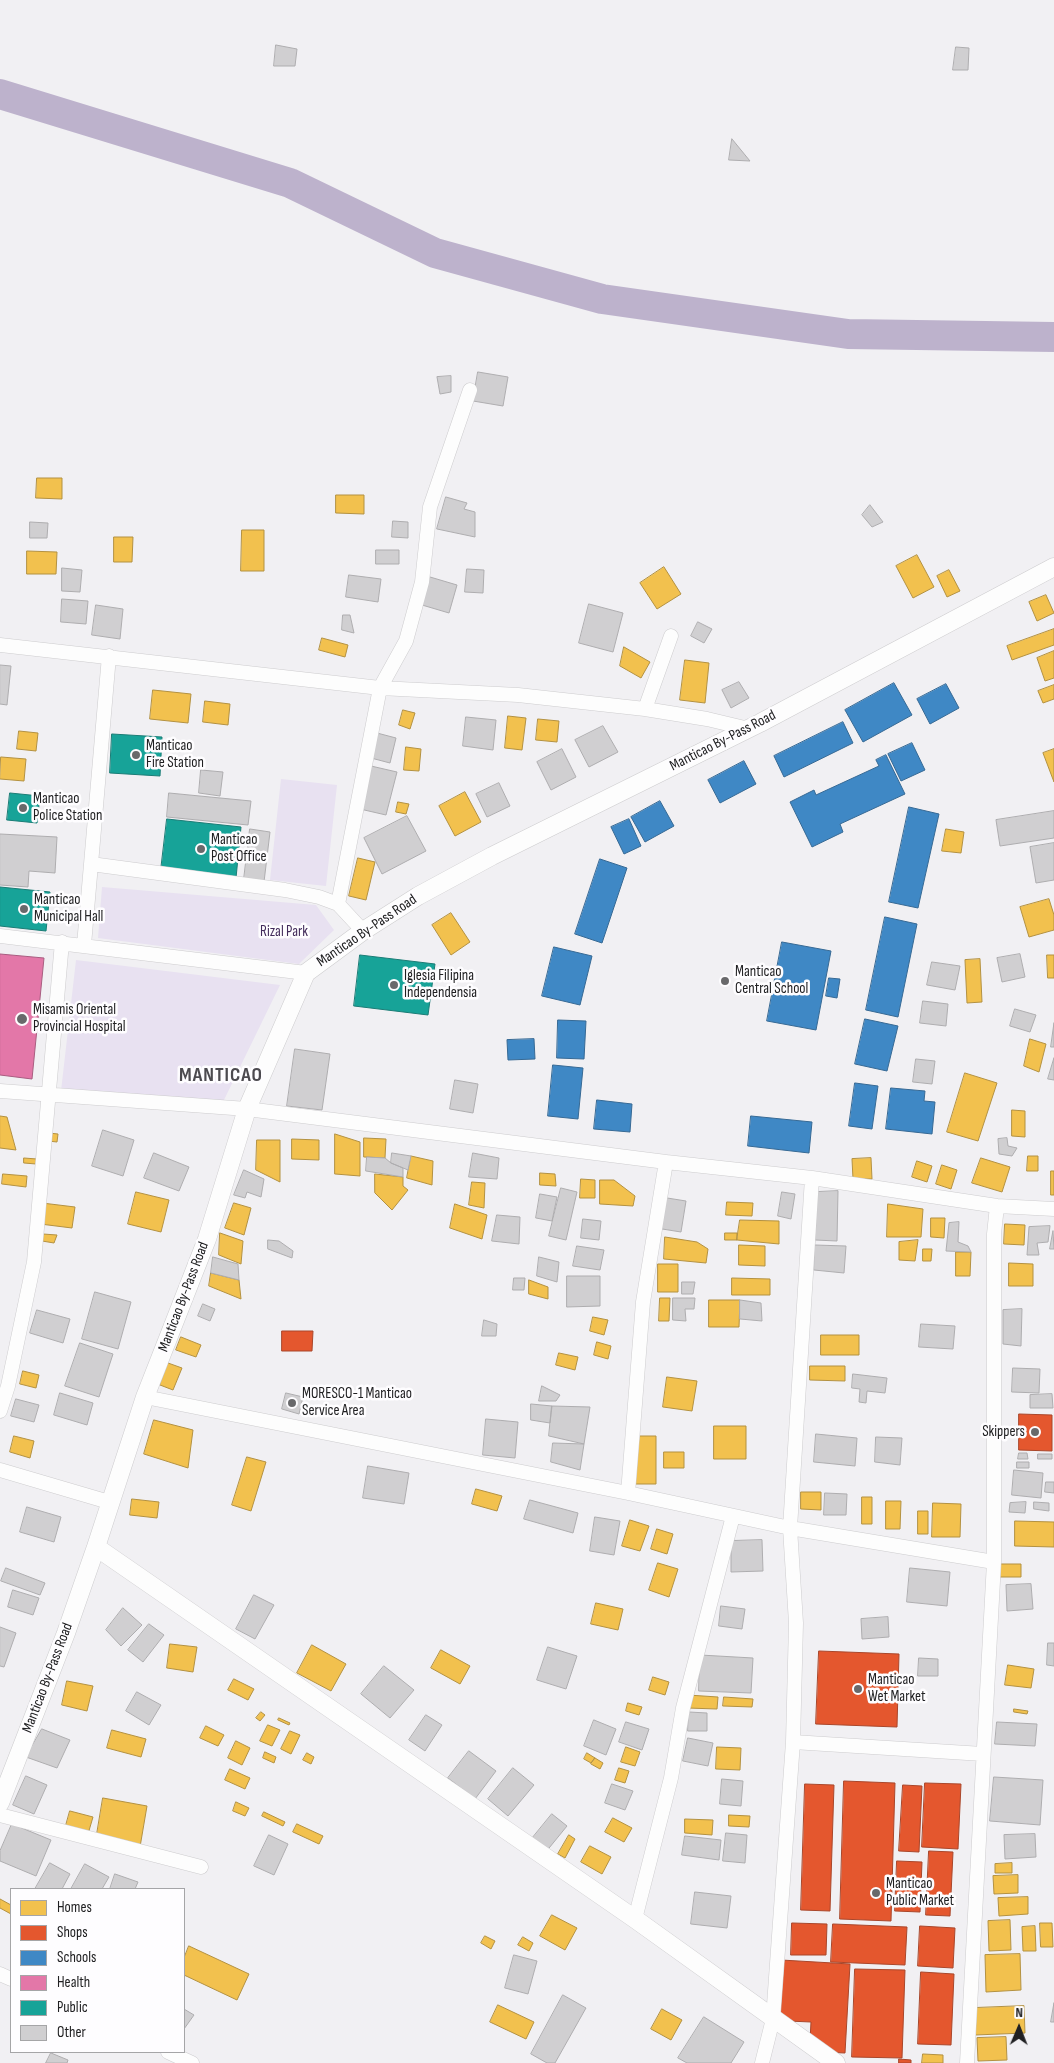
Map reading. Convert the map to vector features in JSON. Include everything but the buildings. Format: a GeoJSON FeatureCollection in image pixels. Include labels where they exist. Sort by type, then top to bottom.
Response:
{"type":"FeatureCollection","features":[{"type":"Feature","properties":{"kind":"street"},"geometry":{"type":"LineString","coordinates":[[338,904],[380,688],[406,641],[422,582],[430,507],[470,390]]}},
{"type":"Feature","properties":{"kind":"street","name":"Manticao By-Pass Road"},"geometry":{"type":"LineString","coordinates":[[0,1803],[63,1642],[145,1396],[207,1238],[247,1109],[306,973],[362,931],[418,896],[492,856],[749,729],[1054,567]]}},
{"type":"Feature","properties":{"kind":"street"},"geometry":{"type":"LineString","coordinates":[[645,709],[671,636]]}},
{"type":"Feature","properties":{"kind":"street"},"geometry":{"type":"LineString","coordinates":[[0,645],[380,688],[518,695],[645,709],[707,719],[749,729]]}},
{"type":"Feature","properties":{"kind":"street"},"geometry":{"type":"LineString","coordinates":[[84,945],[109,656]]}},
{"type":"Feature","properties":{"kind":"street"},"geometry":{"type":"LineString","coordinates":[[91,864],[286,890],[319,897],[338,904],[362,931]]}},
{"type":"Feature","properties":{"kind":"street"},"geometry":{"type":"LineString","coordinates":[[0,936],[306,973]]}},
{"type":"Feature","properties":{"kind":"street"},"geometry":{"type":"LineString","coordinates":[[0,1412],[8,1386],[34,1262],[62,942]]}},
{"type":"Feature","properties":{"kind":"street"},"geometry":{"type":"LineString","coordinates":[[0,1091],[247,1109],[666,1162],[812,1178],[997,1206],[1054,1209]]}},
{"type":"Feature","properties":{"kind":"street"},"geometry":{"type":"LineString","coordinates":[[628,1493],[642,1302],[666,1162]]}},
{"type":"Feature","properties":{"kind":"street"},"geometry":{"type":"LineString","coordinates":[[762,2063],[773,2019],[793,1742],[796,1624],[790,1528],[812,1178]]}},
{"type":"Feature","properties":{"kind":"street"},"geometry":{"type":"LineString","coordinates":[[967,2063],[994,1562],[994,1234],[997,1206]]}},
{"type":"Feature","properties":{"kind":"street"},"geometry":{"type":"LineString","coordinates":[[145,1396],[628,1493],[790,1528],[994,1562]]}},
{"type":"Feature","properties":{"kind":"street"},"geometry":{"type":"LineString","coordinates":[[0,1470],[110,1502]]}},
{"type":"Feature","properties":{"kind":"street"},"geometry":{"type":"LineString","coordinates":[[635,1919],[671,1778],[684,1708],[733,1516]]}},
{"type":"Feature","properties":{"kind":"street"},"geometry":{"type":"LineString","coordinates":[[96,1547],[635,1919],[836,2063]]}},
{"type":"Feature","properties":{"kind":"street"},"geometry":{"type":"LineString","coordinates":[[793,1742],[984,1754]]}},
{"type":"Feature","properties":{"kind":"street"},"geometry":{"type":"LineString","coordinates":[[0,1815],[201,1867]]}},
{"type":"Feature","properties":{"kind":"street"},"geometry":{"type":"LineString","coordinates":[[170,2053],[192,2063]]}},
{"type":"Feature","properties":{"kind":"green space"},"geometry":{"type":"Polygon","coordinates":[[[281,779],[337,785],[326,886],[270,880],[281,779]]]}},
{"type":"Feature","properties":{"kind":"green space","name":"Rizal Park"},"geometry":{"type":"Polygon","coordinates":[[[102,887],[316,905],[334,930],[299,964],[98,938],[102,887]]]}},
{"type":"Feature","properties":{"kind":"green space"},"geometry":{"type":"Polygon","coordinates":[[[76,960],[280,985],[223,1102],[61,1091],[76,960]]]}},
{"type":"Feature","properties":{"kind":"waterway"},"geometry":{"type":"LineString","coordinates":[[0,94],[290,183],[435,253],[602,299],[848,334],[1054,337]]}},
{"type":"Feature","properties":{"kind":"place","name":"Manticao Fire Station"},"geometry":{"type":"Point","coordinates":[136,755]}},
{"type":"Feature","properties":{"kind":"place","name":"Manticao Police Station"},"geometry":{"type":"Point","coordinates":[23,808]}},
{"type":"Feature","properties":{"kind":"place","name":"Manticao Post Office"},"geometry":{"type":"Point","coordinates":[201,849]}},
{"type":"Feature","properties":{"kind":"place","name":"Manticao Municipal Hall"},"geometry":{"type":"Point","coordinates":[24,909]}},
{"type":"Feature","properties":{"kind":"place","name":"Manticao Central School"},"geometry":{"type":"Point","coordinates":[725,981]}},
{"type":"Feature","properties":{"kind":"place","name":"Iglesia Filipina Independensia"},"geometry":{"type":"Point","coordinates":[394,985]}},
{"type":"Feature","properties":{"kind":"place","name":"Misamis Oriental Provincial Hospital"},"geometry":{"type":"Point","coordinates":[22,1019]}},
{"type":"Feature","properties":{"kind":"place","name":"MORESCO-1 Manticao Service Area"},"geometry":{"type":"Point","coordinates":[292,1403]}},
{"type":"Feature","properties":{"kind":"place","name":"Skippers"},"geometry":{"type":"Point","coordinates":[1035,1432]}},
{"type":"Feature","properties":{"kind":"place","name":"Manticao Wet Market"},"geometry":{"type":"Point","coordinates":[858,1689]}},
{"type":"Feature","properties":{"kind":"place","name":"Manticao Public Market"},"geometry":{"type":"Point","coordinates":[876,1893]}},
{"type":"Feature","properties":{"kind":"district","name":"MANTICAO"},"geometry":{"type":"Point","coordinates":[221,1076]}}]}
